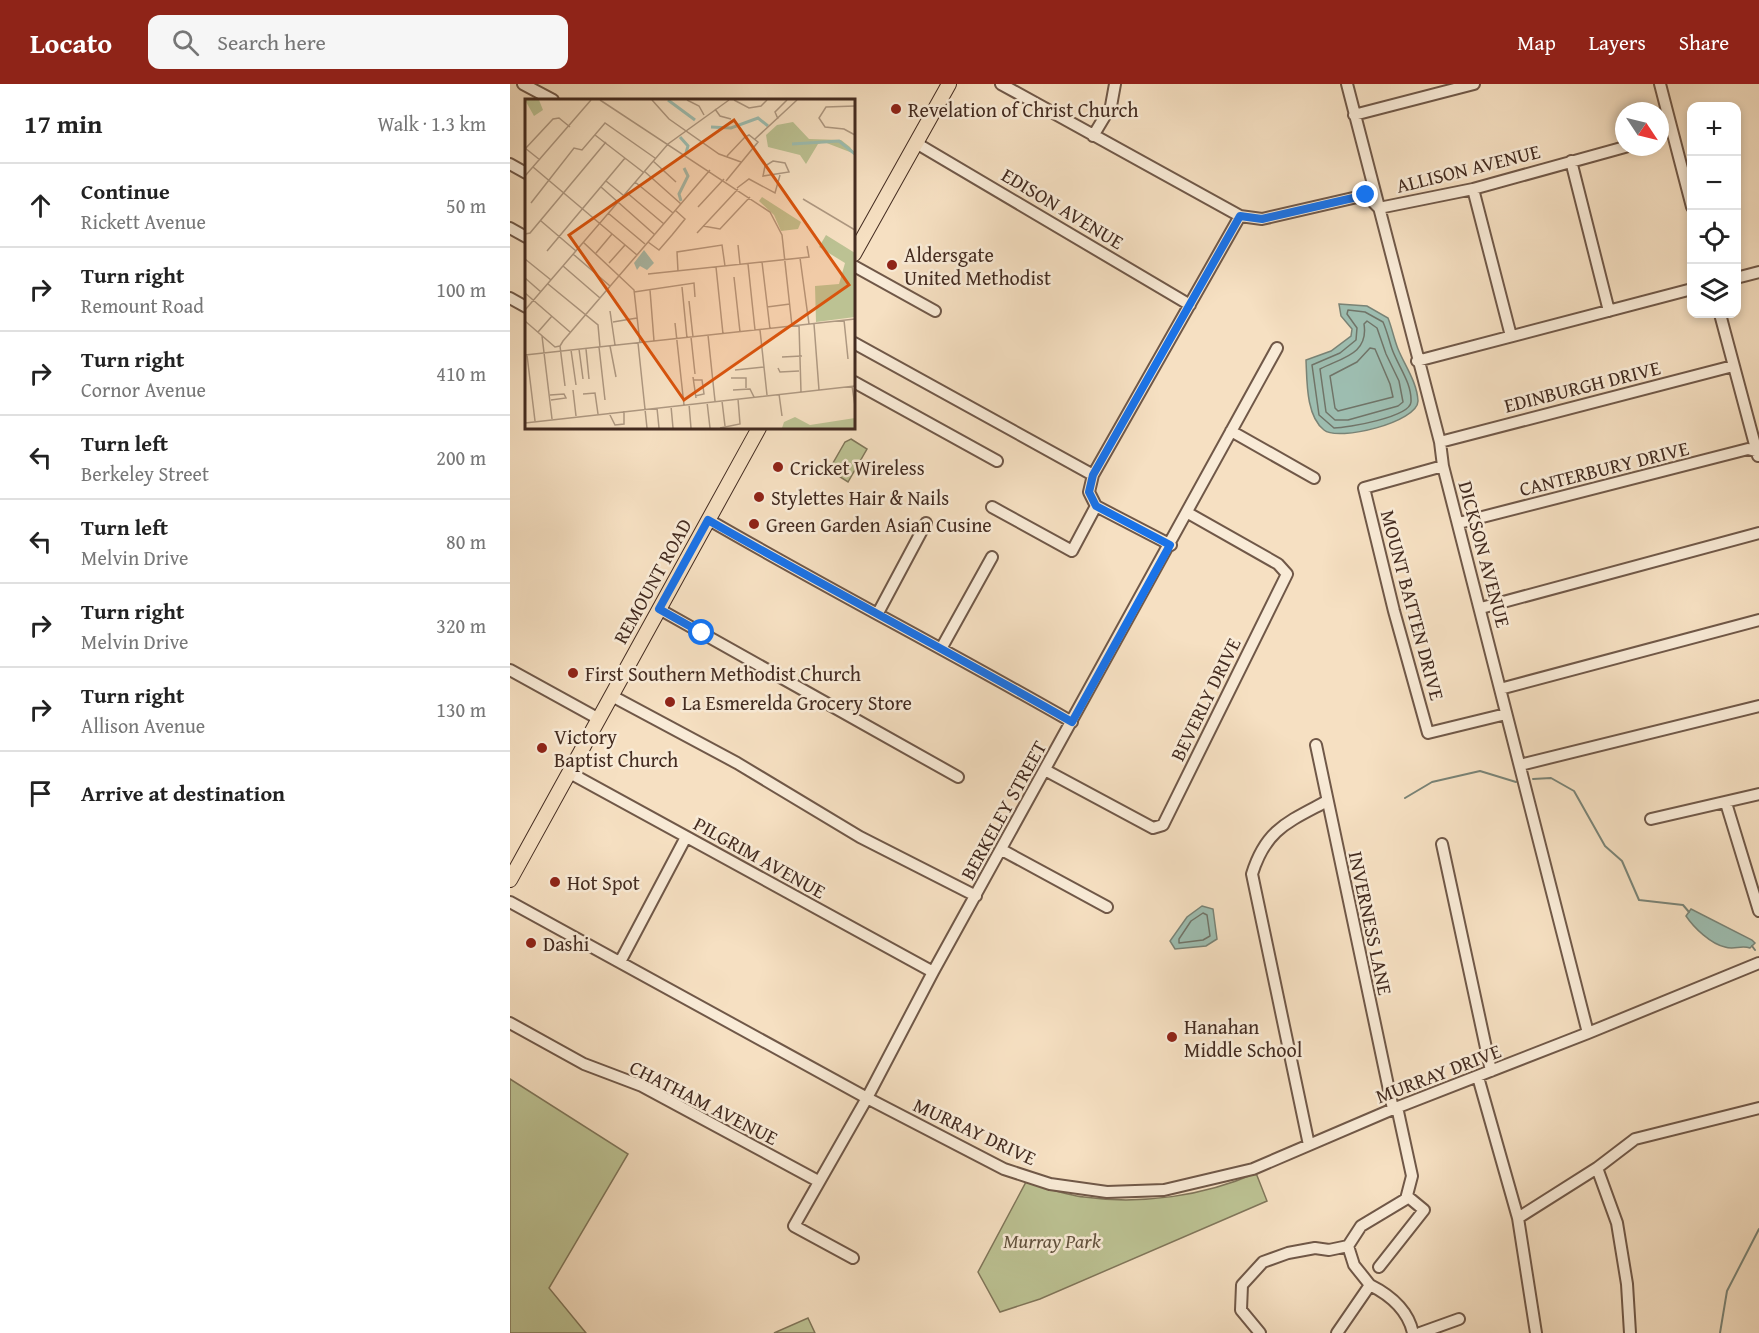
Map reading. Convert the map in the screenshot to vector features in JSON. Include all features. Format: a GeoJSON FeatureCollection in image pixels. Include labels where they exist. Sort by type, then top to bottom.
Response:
{"type":"FeatureCollection","features":[{"type":"Feature","properties":{"kind":"main road"},"geometry":{"type":"LineString","coordinates":[[855,252],[949,84]]}},
{"type":"Feature","properties":{"kind":"main road","name":"REMOUNT ROAD"},"geometry":{"type":"LineString","coordinates":[[510,880],[755,430]]}},
{"type":"Feature","properties":{"kind":"street"},"geometry":{"type":"LineString","coordinates":[[523,84],[551,99]]}},
{"type":"Feature","properties":{"kind":"street","name":"ALLISON AVENUE"},"geometry":{"type":"LineString","coordinates":[[1001,84],[1240,216],[1262,219],[1366,195],[1379,208],[1473,189],[1615,150]]}},
{"type":"Feature","properties":{"kind":"street"},"geometry":{"type":"LineString","coordinates":[[1093,136],[1111,106],[1115,84]]}},
{"type":"Feature","properties":{"kind":"street","name":"DICKSON AVENUE"},"geometry":{"type":"LineString","coordinates":[[1347,84],[1417,361],[1440,441],[1443,466],[1588,1033]]}},
{"type":"Feature","properties":{"kind":"street"},"geometry":{"type":"LineString","coordinates":[[1354,115],[1474,84]]}},
{"type":"Feature","properties":{"kind":"street"},"geometry":{"type":"LineString","coordinates":[[1660,84],[1687,189]]}},
{"type":"Feature","properties":{"kind":"street","name":"EDISON AVENUE"},"geometry":{"type":"LineString","coordinates":[[916,143],[1190,305]]}},
{"type":"Feature","properties":{"kind":"street"},"geometry":{"type":"LineString","coordinates":[[1570,161],[1609,311]]}},
{"type":"Feature","properties":{"kind":"street"},"geometry":{"type":"LineString","coordinates":[[510,164],[525,172]]}},
{"type":"Feature","properties":{"kind":"street"},"geometry":{"type":"LineString","coordinates":[[1473,189],[1511,336]]}},
{"type":"Feature","properties":{"kind":"street"},"geometry":{"type":"LineString","coordinates":[[1170,545],[1096,506],[1089,492],[1093,475],[1240,216]]}},
{"type":"Feature","properties":{"kind":"street"},"geometry":{"type":"LineString","coordinates":[[510,228],[525,236]]}},
{"type":"Feature","properties":{"kind":"street"},"geometry":{"type":"LineString","coordinates":[[855,267],[935,311]]}},
{"type":"Feature","properties":{"kind":"street"},"geometry":{"type":"LineString","coordinates":[[1741,277],[1759,272]]}},
{"type":"Feature","properties":{"kind":"street"},"geometry":{"type":"LineString","coordinates":[[1417,361],[1687,291]]}},
{"type":"Feature","properties":{"kind":"street"},"geometry":{"type":"LineString","coordinates":[[510,298],[525,306]]}},
{"type":"Feature","properties":{"kind":"street"},"geometry":{"type":"LineString","coordinates":[[1721,318],[1758,454]]}},
{"type":"Feature","properties":{"kind":"street"},"geometry":{"type":"LineString","coordinates":[[855,344],[1093,475]]}},
{"type":"Feature","properties":{"kind":"street","name":"BERKELEY STREET"},"geometry":{"type":"LineString","coordinates":[[853,1258],[794,1226],[867,1098],[933,972],[1277,348]]}},
{"type":"Feature","properties":{"kind":"street","name":"EDINBURGH DRIVE"},"geometry":{"type":"LineString","coordinates":[[1440,441],[1733,366]]}},
{"type":"Feature","properties":{"kind":"street"},"geometry":{"type":"LineString","coordinates":[[855,383],[997,461]]}},
{"type":"Feature","properties":{"kind":"street"},"geometry":{"type":"LineString","coordinates":[[1231,431],[1314,478]]}},
{"type":"Feature","properties":{"kind":"street","name":"CANTERBURY DRIVE"},"geometry":{"type":"LineString","coordinates":[[1459,523],[1748,449],[1758,454]]}},
{"type":"Feature","properties":{"kind":"street","name":"MOUNT BATTEN DRIVE"},"geometry":{"type":"LineString","coordinates":[[1443,466],[1364,488],[1394,611],[1428,732],[1506,714]]}},
{"type":"Feature","properties":{"kind":"street"},"geometry":{"type":"LineString","coordinates":[[992,507],[1072,551],[1096,506]]}},
{"type":"Feature","properties":{"kind":"street","name":"BEVERLY DRIVE"},"geometry":{"type":"LineString","coordinates":[[1045,770],[1153,828],[1163,825],[1287,574],[1278,564],[1188,513]]}},
{"type":"Feature","properties":{"kind":"street"},"geometry":{"type":"LineString","coordinates":[[708,520],[942,647],[1072,722]]}},
{"type":"Feature","properties":{"kind":"street"},"geometry":{"type":"LineString","coordinates":[[878,612],[926,523]]}},
{"type":"Feature","properties":{"kind":"street"},"geometry":{"type":"LineString","coordinates":[[1481,608],[1759,533]]}},
{"type":"Feature","properties":{"kind":"street"},"geometry":{"type":"LineString","coordinates":[[942,647],[992,556]]}},
{"type":"Feature","properties":{"kind":"street"},"geometry":{"type":"LineString","coordinates":[[659,609],[958,777]]}},
{"type":"Feature","properties":{"kind":"street"},"geometry":{"type":"LineString","coordinates":[[1500,689],[1759,620]]}},
{"type":"Feature","properties":{"kind":"street"},"geometry":{"type":"LineString","coordinates":[[510,670],[599,719]]}},
{"type":"Feature","properties":{"kind":"street"},"geometry":{"type":"LineString","coordinates":[[612,696],[737,763],[860,837],[976,896]]}},
{"type":"Feature","properties":{"kind":"street"},"geometry":{"type":"LineString","coordinates":[[1520,765],[1759,706]]}},
{"type":"Feature","properties":{"kind":"street","name":"INVERNESS LANE"},"geometry":{"type":"LineString","coordinates":[[1316,745],[1395,1108],[1412,1176],[1407,1196]]}},
{"type":"Feature","properties":{"kind":"street","name":"PILGRIM AVENUE"},"geometry":{"type":"LineString","coordinates":[[570,773],[933,972]]}},
{"type":"Feature","properties":{"kind":"street"},"geometry":{"type":"LineString","coordinates":[[1651,819],[1759,794]]}},
{"type":"Feature","properties":{"kind":"street"},"geometry":{"type":"LineString","coordinates":[[1309,1145],[1252,874],[1259,851],[1281,825],[1327,801]]}},
{"type":"Feature","properties":{"kind":"street"},"geometry":{"type":"LineString","coordinates":[[1726,802],[1759,911]]}},
{"type":"Feature","properties":{"kind":"street"},"geometry":{"type":"LineString","coordinates":[[620,962],[686,837]]}},
{"type":"Feature","properties":{"kind":"street"},"geometry":{"type":"LineString","coordinates":[[1442,844],[1491,1071]]}},
{"type":"Feature","properties":{"kind":"street"},"geometry":{"type":"LineString","coordinates":[[1002,850],[1107,907]]}},
{"type":"Feature","properties":{"kind":"street","name":"MURRAY DRIVE"},"geometry":{"type":"LineString","coordinates":[[510,902],[867,1098],[1004,1169],[1050,1184],[1107,1192],[1164,1190],[1215,1180],[1253,1168],[1395,1108],[1478,1077],[1759,963]]}},
{"type":"Feature","properties":{"kind":"street","name":"CHATHAM AVENUE"},"geometry":{"type":"LineString","coordinates":[[510,1023],[584,1064],[642,1086],[818,1181]]}},
{"type":"Feature","properties":{"kind":"street"},"geometry":{"type":"LineString","coordinates":[[1478,1077],[1518,1218],[1536,1333]]}},
{"type":"Feature","properties":{"kind":"street"},"geometry":{"type":"LineString","coordinates":[[1518,1218],[1598,1168],[1635,1139],[1759,1108]]}},
{"type":"Feature","properties":{"kind":"street"},"geometry":{"type":"LineString","coordinates":[[1598,1168],[1617,1223],[1627,1284],[1630,1333]]}},
{"type":"Feature","properties":{"kind":"street"},"geometry":{"type":"LineString","coordinates":[[1260,1333],[1241,1310],[1242,1285],[1263,1262],[1288,1253],[1315,1248],[1329,1250],[1348,1246],[1361,1226],[1395,1207],[1407,1196],[1424,1210],[1379,1267]]}},
{"type":"Feature","properties":{"kind":"street"},"geometry":{"type":"LineString","coordinates":[[1348,1246],[1354,1265],[1370,1285],[1386,1293],[1402,1310],[1413,1333]]}},
{"type":"Feature","properties":{"kind":"street"},"geometry":{"type":"LineString","coordinates":[[1337,1333],[1370,1285]]}},
{"type":"Feature","properties":{"kind":"street"},"geometry":{"type":"LineString","coordinates":[[1420,1333],[1459,1318]]}},
{"type":"Feature","properties":{"kind":"green space"},"geometry":{"type":"Polygon","coordinates":[[[851,439],[867,449],[848,482],[829,470],[845,442],[851,439]]]}},
{"type":"Feature","properties":{"kind":"green space"},"geometry":{"type":"Polygon","coordinates":[[[510,1079],[628,1154],[549,1288],[586,1333],[510,1333],[510,1079]]]}},
{"type":"Feature","properties":{"kind":"green space","name":"Murray Park"},"geometry":{"type":"Polygon","coordinates":[[[1256,1173],[1267,1201],[1040,1299],[1000,1312],[978,1272],[1026,1182],[1077,1196],[1128,1200],[1194,1193],[1256,1173]]]}},
{"type":"Feature","properties":{"kind":"green space"},"geometry":{"type":"Polygon","coordinates":[[[808,1318],[815,1333],[774,1333],[808,1318]]]}},
{"type":"Feature","properties":{"kind":"water"},"geometry":{"type":"Polygon","coordinates":[[[1339,304],[1367,306],[1388,318],[1398,349],[1413,381],[1418,401],[1415,409],[1392,423],[1360,432],[1332,433],[1324,430],[1314,416],[1307,388],[1306,360],[1331,351],[1351,336],[1352,329],[1341,316],[1339,304]]]}},
{"type":"Feature","properties":{"kind":"water"},"geometry":{"type":"Polygon","coordinates":[[[1202,906],[1213,909],[1217,939],[1206,946],[1175,949],[1170,941],[1187,917],[1202,906]]]}},
{"type":"Feature","properties":{"kind":"water"},"geometry":{"type":"Polygon","coordinates":[[[1691,909],[1755,943],[1750,948],[1731,948],[1714,943],[1686,916],[1691,909]]]}},
{"type":"Feature","properties":{"kind":"waterway"},"geometry":{"type":"LineString","coordinates":[[1405,798],[1432,782],[1480,771],[1516,782]]}},
{"type":"Feature","properties":{"kind":"waterway"},"geometry":{"type":"LineString","coordinates":[[1533,779],[1551,778],[1574,791],[1605,846],[1622,861],[1639,900],[1683,905],[1689,912]]}},
{"type":"Feature","properties":{"kind":"waterway"},"geometry":{"type":"LineString","coordinates":[[1752,946],[1755,950]]}},
{"type":"Feature","properties":{"kind":"waterway"},"geometry":{"type":"LineString","coordinates":[[1720,1333],[1727,1291],[1759,1229]]}},
{"type":"Feature","properties":{"kind":"place","name":"Revelation of Christ Church"},"geometry":{"type":"Point","coordinates":[896,109]}},
{"type":"Feature","properties":{"kind":"place","name":"Aldersgate United Methodist"},"geometry":{"type":"Point","coordinates":[892,265]}},
{"type":"Feature","properties":{"kind":"place","name":"Cricket Wireless"},"geometry":{"type":"Point","coordinates":[778,467]}},
{"type":"Feature","properties":{"kind":"place","name":"Stylettes Hair & Nails"},"geometry":{"type":"Point","coordinates":[759,497]}},
{"type":"Feature","properties":{"kind":"place","name":"Green Garden Asian Cusine"},"geometry":{"type":"Point","coordinates":[754,524]}},
{"type":"Feature","properties":{"kind":"place","name":"First Southern Methodist Church"},"geometry":{"type":"Point","coordinates":[573,673]}},
{"type":"Feature","properties":{"kind":"place","name":"La Esmerelda Grocery Store"},"geometry":{"type":"Point","coordinates":[670,702]}},
{"type":"Feature","properties":{"kind":"place","name":"Victory Baptist Church"},"geometry":{"type":"Point","coordinates":[542,748]}},
{"type":"Feature","properties":{"kind":"place","name":"Hot Spot"},"geometry":{"type":"Point","coordinates":[555,882]}},
{"type":"Feature","properties":{"kind":"place","name":"Dashi"},"geometry":{"type":"Point","coordinates":[531,943]}},
{"type":"Feature","properties":{"kind":"place","name":"Hanahan Middle School"},"geometry":{"type":"Point","coordinates":[1172,1037]}},
{"type":"Feature","properties":{"kind":"route"},"geometry":{"type":"LineString","coordinates":[[702,633],[659,609],[708,520],[942,647],[1072,722],[1170,545],[1096,506],[1089,492],[1093,475],[1240,216],[1262,219],[1366,195]]}}]}
